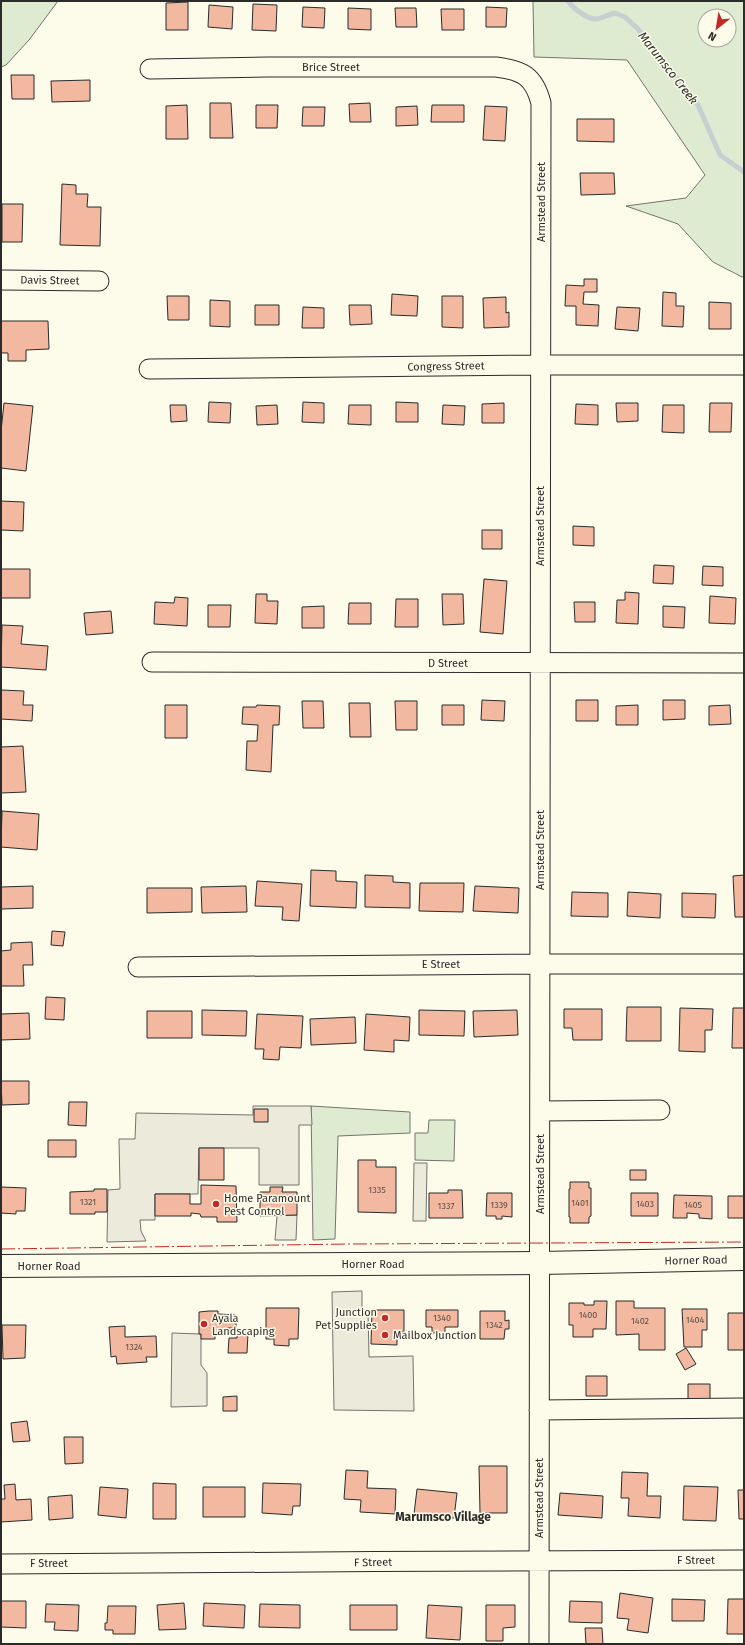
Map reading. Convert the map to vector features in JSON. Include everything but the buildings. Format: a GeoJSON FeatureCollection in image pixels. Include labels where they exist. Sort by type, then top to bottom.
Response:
{"type":"FeatureCollection","features":[{"type":"Feature","properties":{"kind":"main road","name":"Horner Road"},"geometry":{"type":"LineString","coordinates":[[1,1266],[744,1259]]}},
{"type":"Feature","properties":{"kind":"street","name":"Brice Street"},"geometry":{"type":"LineString","coordinates":[[150,69],[476,67],[512,69]]}},
{"type":"Feature","properties":{"kind":"street","name":"Armstead Street"},"geometry":{"type":"LineString","coordinates":[[512,69],[521,72],[531,80],[538,91],[541,103],[539,1644]]}},
{"type":"Feature","properties":{"kind":"street","name":"Davis Street"},"geometry":{"type":"LineString","coordinates":[[1,280],[99,281]]}},
{"type":"Feature","properties":{"kind":"street","name":"Congress Street"},"geometry":{"type":"LineString","coordinates":[[149,369],[540,365],[744,365]]}},
{"type":"Feature","properties":{"kind":"street","name":"D Street"},"geometry":{"type":"LineString","coordinates":[[152,662],[744,663]]}},
{"type":"Feature","properties":{"kind":"street","name":"E Street"},"geometry":{"type":"LineString","coordinates":[[138,967],[744,964]]}},
{"type":"Feature","properties":{"kind":"street"},"geometry":{"type":"LineString","coordinates":[[540,1112],[660,1110]]}},
{"type":"Feature","properties":{"kind":"street"},"geometry":{"type":"LineString","coordinates":[[539,1410],[744,1408]]}},
{"type":"Feature","properties":{"kind":"street","name":"F Street"},"geometry":{"type":"LineString","coordinates":[[1,1564],[291,1563],[539,1559],[744,1560]]}},
{"type":"Feature","properties":{"kind":"green space"},"geometry":{"type":"Polygon","coordinates":[[[1,1],[58,1],[29,40],[6,65],[1,67],[1,1]]]}},
{"type":"Feature","properties":{"kind":"green space"},"geometry":{"type":"Polygon","coordinates":[[[533,1],[744,1],[744,276],[742,277],[713,262],[678,224],[626,206],[686,198],[705,175],[627,60],[534,57],[533,1]]]}},
{"type":"Feature","properties":{"kind":"green space"},"geometry":{"type":"Polygon","coordinates":[[[311,1106],[410,1112],[410,1133],[338,1136],[335,1239],[313,1240],[311,1106]]]}},
{"type":"Feature","properties":{"kind":"green space"},"geometry":{"type":"Polygon","coordinates":[[[429,1120],[455,1120],[454,1161],[415,1160],[415,1133],[428,1133],[429,1120]]]}},
{"type":"Feature","properties":{"kind":"shaded area"},"geometry":{"type":"Polygon","coordinates":[[[253,1106],[311,1106],[312,1125],[299,1125],[299,1185],[259,1185],[259,1148],[199,1148],[198,1194],[155,1194],[155,1220],[140,1220],[141,1231],[146,1241],[107,1242],[108,1190],[120,1189],[119,1139],[135,1139],[136,1113],[253,1115],[253,1106]]]}},
{"type":"Feature","properties":{"kind":"shaded area"},"geometry":{"type":"Polygon","coordinates":[[[414,1163],[427,1163],[426,1221],[413,1221],[414,1163]]]}},
{"type":"Feature","properties":{"kind":"shaded area"},"geometry":{"type":"Polygon","coordinates":[[[297,1215],[296,1240],[275,1240],[277,1216],[297,1215]]]}},
{"type":"Feature","properties":{"kind":"shaded area"},"geometry":{"type":"Polygon","coordinates":[[[362,1291],[362,1310],[368,1310],[369,1357],[413,1356],[414,1411],[334,1410],[332,1292],[362,1291]]]}},
{"type":"Feature","properties":{"kind":"shaded area"},"geometry":{"type":"Polygon","coordinates":[[[172,1333],[201,1334],[201,1365],[207,1373],[207,1406],[171,1407],[172,1333]]]}},
{"type":"Feature","properties":{"kind":"waterway","name":"Marumsco Creek"},"geometry":{"type":"LineString","coordinates":[[568,1],[576,10],[592,19],[598,19],[615,13],[625,17],[638,29],[698,105],[720,155],[744,172]]}},
{"type":"Feature","properties":{"kind":"power"},"geometry":{"type":"LineString","coordinates":[[1,1249],[350,1244],[744,1242]]}},
{"type":"Feature","properties":{"kind":"place","name":"Home Paramount Pest Control"},"geometry":{"type":"Point","coordinates":[216,1204]}},
{"type":"Feature","properties":{"kind":"place","name":"Junction Pet Supplies"},"geometry":{"type":"Point","coordinates":[385,1318]}},
{"type":"Feature","properties":{"kind":"place","name":"Ayala Landscaping"},"geometry":{"type":"Point","coordinates":[204,1324]}},
{"type":"Feature","properties":{"kind":"place","name":"Mailbox Junction"},"geometry":{"type":"Point","coordinates":[385,1335]}},
{"type":"Feature","properties":{"kind":"district","name":"Marumsco Village"},"geometry":{"type":"Point","coordinates":[443,1517]}}]}
